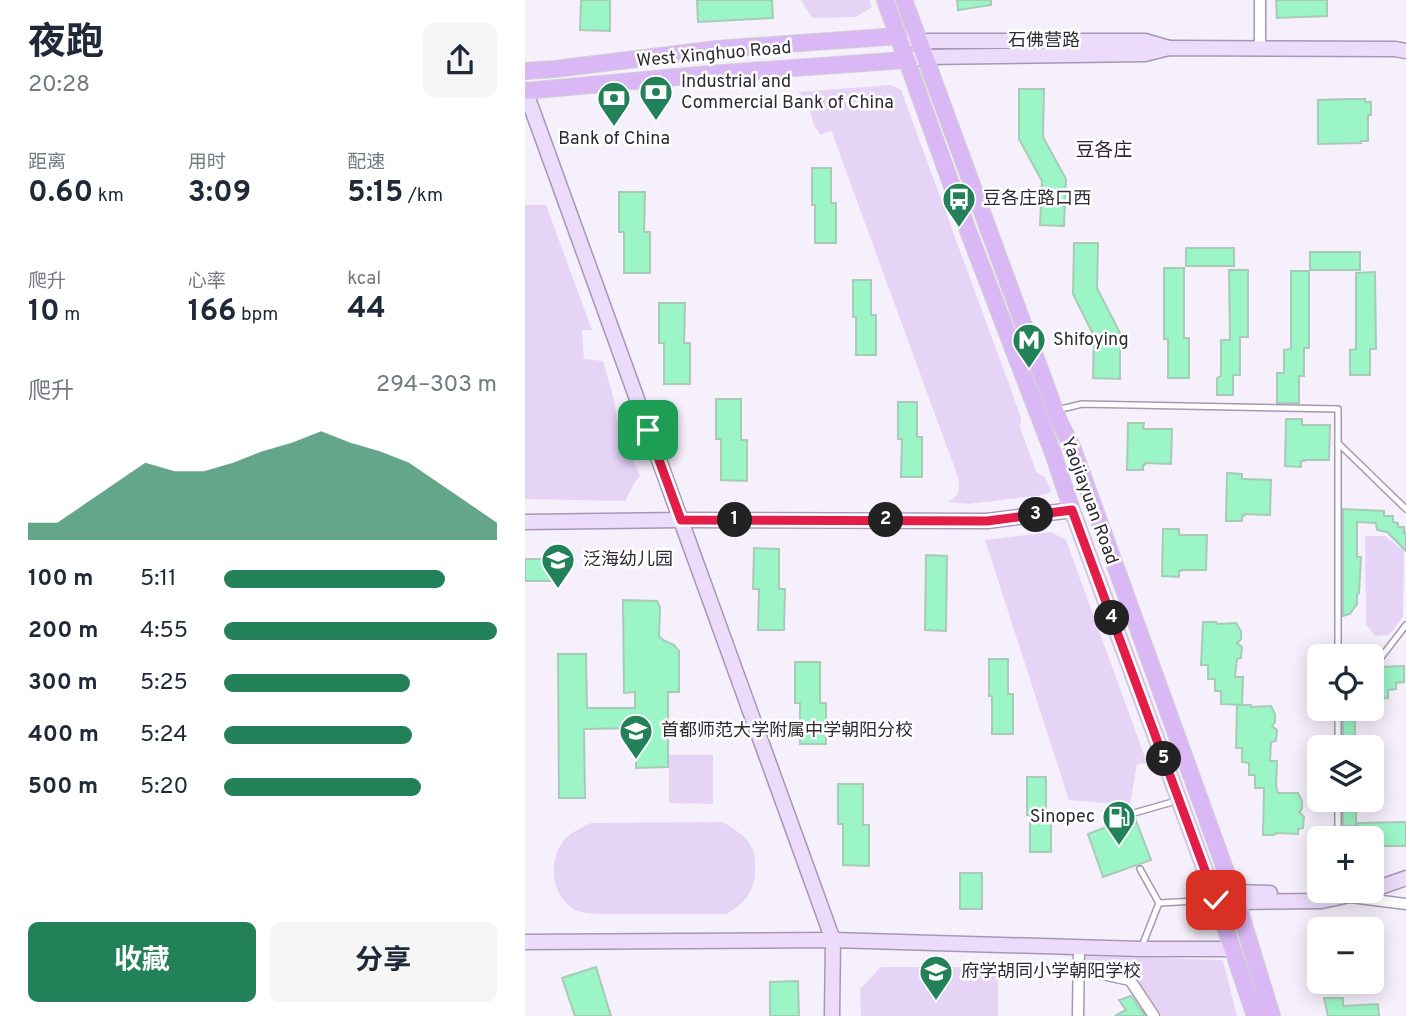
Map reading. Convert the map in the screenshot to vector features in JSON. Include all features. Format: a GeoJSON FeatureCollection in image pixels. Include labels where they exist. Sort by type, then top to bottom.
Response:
{"type":"FeatureCollection","features":[{"type":"Feature","properties":{"kind":"main road","name":"Yaojiayuan Road"},"geometry":{"type":"LineString","coordinates":[[885,0],[1216,900],[1255,1016]]}},
{"type":"Feature","properties":{"kind":"main road","name":"Yaojiayuan Road"},"geometry":{"type":"LineString","coordinates":[[904,0],[1055,411],[1073,449],[1235,897],[1272,1016]]}},
{"type":"Feature","properties":{"kind":"main road","name":"West Xinghuo Road"},"geometry":{"type":"LineString","coordinates":[[525,71],[717,49],[899,36]]}},
{"type":"Feature","properties":{"kind":"main road","name":"West Xinghuo Road"},"geometry":{"type":"LineString","coordinates":[[525,91],[906,60]]}},
{"type":"Feature","properties":{"kind":"street"},"geometry":{"type":"LineString","coordinates":[[1260,0],[1260,49]]}},
{"type":"Feature","properties":{"kind":"street","name":"石佛营路"},"geometry":{"type":"LineString","coordinates":[[899,36],[918,41],[1145,41],[1169,48]]}},
{"type":"Feature","properties":{"kind":"street","name":"石佛营路"},"geometry":{"type":"LineString","coordinates":[[906,60],[925,57],[1145,54],[1169,48],[1402,49]]}},
{"type":"Feature","properties":{"kind":"street"},"geometry":{"type":"LineString","coordinates":[[525,91],[833,940],[832,1016]]}},
{"type":"Feature","properties":{"kind":"street"},"geometry":{"type":"LineString","coordinates":[[525,522],[987,521],[1072,510]]}},
{"type":"Feature","properties":{"kind":"street"},"geometry":{"type":"LineString","coordinates":[[1384,885],[1406,878]]}},
{"type":"Feature","properties":{"kind":"street"},"geometry":{"type":"LineString","coordinates":[[1235,897],[1307,900]]}},
{"type":"Feature","properties":{"kind":"street"},"geometry":{"type":"LineString","coordinates":[[1384,901],[1406,904]]}},
{"type":"Feature","properties":{"kind":"street"},"geometry":{"type":"LineString","coordinates":[[525,942],[833,940],[1232,949]]}},
{"type":"Feature","properties":{"kind":"street"},"geometry":{"type":"LineString","coordinates":[[1078,1016],[1079,947]]}},
{"type":"Feature","properties":{"kind":"street"},"geometry":{"type":"LineString","coordinates":[[1079,969],[1131,981],[1154,1016]]}},
{"type":"Feature","properties":{"kind":"lane"},"geometry":{"type":"LineString","coordinates":[[1055,411],[1082,404],[1339,409],[1339,644]]}},
{"type":"Feature","properties":{"kind":"lane"},"geometry":{"type":"LineString","coordinates":[[1339,443],[1406,509]]}},
{"type":"Feature","properties":{"kind":"lane"},"geometry":{"type":"LineString","coordinates":[[1384,653],[1406,625]]}},
{"type":"Feature","properties":{"kind":"lane"},"geometry":{"type":"LineString","coordinates":[[1121,817],[1179,800]]}},
{"type":"Feature","properties":{"kind":"lane"},"geometry":{"type":"LineString","coordinates":[[1140,869],[1159,903]]}},
{"type":"Feature","properties":{"kind":"lane"},"geometry":{"type":"LineString","coordinates":[[1159,903],[1216,900]]}},
{"type":"Feature","properties":{"kind":"lane"},"geometry":{"type":"LineString","coordinates":[[1141,949],[1159,903]]}},
{"type":"Feature","properties":{"kind":"shaded area"},"geometry":{"type":"Polygon","coordinates":[[[801,0],[869,0],[872,7],[856,17],[812,18],[801,0]]]}},
{"type":"Feature","properties":{"kind":"shaded area"},"geometry":{"type":"Polygon","coordinates":[[[891,85],[901,90],[1021,417],[1020,428],[1037,473],[1045,477],[1051,491],[1044,495],[968,504],[949,502],[958,494],[959,480],[831,130],[821,135],[814,126],[807,100],[798,92],[891,85]]]}},
{"type":"Feature","properties":{"kind":"shaded area"},"geometry":{"type":"Polygon","coordinates":[[[525,205],[546,205],[592,330],[582,330],[584,359],[603,361],[618,426],[640,476],[625,501],[525,499],[525,205]]]}},
{"type":"Feature","properties":{"kind":"shaded area"},"geometry":{"type":"Polygon","coordinates":[[[1051,532],[1066,540],[1147,763],[1137,764],[1130,805],[1069,800],[985,540],[1051,532]]]}},
{"type":"Feature","properties":{"kind":"shaded area"},"geometry":{"type":"Polygon","coordinates":[[[1365,536],[1385,536],[1404,551],[1403,617],[1389,635],[1375,636],[1366,624],[1365,536]]]}},
{"type":"Feature","properties":{"kind":"shaded area"},"geometry":{"type":"Polygon","coordinates":[[[669,755],[713,755],[713,804],[669,803],[669,755]]]}},
{"type":"Feature","properties":{"kind":"shaded area"},"geometry":{"type":"Polygon","coordinates":[[[723,822],[747,840],[755,861],[754,881],[749,894],[727,914],[582,912],[567,904],[556,886],[554,865],[561,845],[567,837],[591,823],[723,822]]]}},
{"type":"Feature","properties":{"kind":"shaded area"},"geometry":{"type":"Polygon","coordinates":[[[1085,956],[1223,960],[1237,1016],[1162,1016],[1131,971],[1086,963],[1085,956]]]}},
{"type":"Feature","properties":{"kind":"shaded area","name":"府学胡同小学朝阳学校"},"geometry":{"type":"Polygon","coordinates":[[[881,967],[998,967],[998,1016],[861,1016],[860,989],[881,967]]]}},
{"type":"Feature","properties":{"kind":"building"},"geometry":{"type":"Polygon","coordinates":[[[581,0],[610,0],[610,31],[580,30],[581,0]]]}},
{"type":"Feature","properties":{"kind":"building"},"geometry":{"type":"Polygon","coordinates":[[[697,0],[772,0],[773,18],[698,22],[697,0]]]}},
{"type":"Feature","properties":{"kind":"building"},"geometry":{"type":"Polygon","coordinates":[[[957,0],[991,0],[991,5],[958,10],[957,0]]]}},
{"type":"Feature","properties":{"kind":"building"},"geometry":{"type":"Polygon","coordinates":[[[1276,0],[1327,0],[1327,16],[1277,18],[1276,0]]]}},
{"type":"Feature","properties":{"kind":"building"},"geometry":{"type":"Polygon","coordinates":[[[1019,89],[1044,89],[1043,137],[1066,179],[1064,226],[1040,225],[1042,181],[1019,139],[1019,89]]]}},
{"type":"Feature","properties":{"kind":"building"},"geometry":{"type":"Polygon","coordinates":[[[1365,99],[1365,102],[1371,102],[1368,141],[1318,144],[1318,100],[1365,99]]]}},
{"type":"Feature","properties":{"kind":"building"},"geometry":{"type":"Polygon","coordinates":[[[812,168],[831,168],[831,203],[836,203],[836,243],[815,243],[812,168]]]}},
{"type":"Feature","properties":{"kind":"building"},"geometry":{"type":"Polygon","coordinates":[[[619,192],[645,192],[644,232],[650,232],[650,273],[624,273],[624,232],[619,232],[619,192]]]}},
{"type":"Feature","properties":{"kind":"building"},"geometry":{"type":"Polygon","coordinates":[[[1074,243],[1098,243],[1097,288],[1120,333],[1120,379],[1093,378],[1094,336],[1073,294],[1074,243]]]}},
{"type":"Feature","properties":{"kind":"building"},"geometry":{"type":"Polygon","coordinates":[[[1186,248],[1234,248],[1234,266],[1186,266],[1186,248]]]}},
{"type":"Feature","properties":{"kind":"building"},"geometry":{"type":"Polygon","coordinates":[[[1310,252],[1360,252],[1360,270],[1310,270],[1310,252]]]}},
{"type":"Feature","properties":{"kind":"building"},"geometry":{"type":"Polygon","coordinates":[[[1164,268],[1184,268],[1184,338],[1189,338],[1189,378],[1168,378],[1168,339],[1164,339],[1164,268]]]}},
{"type":"Feature","properties":{"kind":"building"},"geometry":{"type":"Polygon","coordinates":[[[1229,270],[1248,270],[1248,337],[1240,337],[1240,375],[1233,375],[1233,395],[1217,395],[1217,378],[1221,376],[1221,340],[1230,340],[1229,270]]]}},
{"type":"Feature","properties":{"kind":"building"},"geometry":{"type":"Polygon","coordinates":[[[1291,271],[1309,271],[1309,348],[1304,348],[1304,376],[1299,376],[1299,403],[1277,403],[1277,373],[1284,373],[1284,350],[1291,349],[1291,271]]]}},
{"type":"Feature","properties":{"kind":"building"},"geometry":{"type":"Polygon","coordinates":[[[1375,272],[1376,349],[1370,349],[1370,375],[1350,375],[1350,350],[1356,349],[1356,273],[1375,272]]]}},
{"type":"Feature","properties":{"kind":"building"},"geometry":{"type":"Polygon","coordinates":[[[853,280],[871,280],[871,315],[876,315],[876,355],[856,355],[853,280]]]}},
{"type":"Feature","properties":{"kind":"building"},"geometry":{"type":"Polygon","coordinates":[[[659,303],[685,303],[684,343],[690,343],[690,384],[664,384],[664,343],[659,343],[659,303]]]}},
{"type":"Feature","properties":{"kind":"building"},"geometry":{"type":"Polygon","coordinates":[[[716,399],[741,399],[741,440],[747,440],[747,481],[721,480],[721,439],[716,439],[716,399]]]}},
{"type":"Feature","properties":{"kind":"building"},"geometry":{"type":"Polygon","coordinates":[[[898,402],[917,402],[917,437],[922,437],[922,477],[901,477],[902,439],[898,439],[898,402]]]}},
{"type":"Feature","properties":{"kind":"building"},"geometry":{"type":"Polygon","coordinates":[[[1286,419],[1302,419],[1302,425],[1330,425],[1329,460],[1304,460],[1301,461],[1301,467],[1285,466],[1286,419]]]}},
{"type":"Feature","properties":{"kind":"building"},"geometry":{"type":"Polygon","coordinates":[[[1128,423],[1144,423],[1143,429],[1172,429],[1171,464],[1145,463],[1143,470],[1127,470],[1128,423]]]}},
{"type":"Feature","properties":{"kind":"building"},"geometry":{"type":"Polygon","coordinates":[[[1227,473],[1242,474],[1242,479],[1271,480],[1270,515],[1244,514],[1242,521],[1226,521],[1227,473]]]}},
{"type":"Feature","properties":{"kind":"building"},"geometry":{"type":"Polygon","coordinates":[[[1343,509],[1384,511],[1384,516],[1393,516],[1393,522],[1398,523],[1398,527],[1404,527],[1404,533],[1406,532],[1406,551],[1387,532],[1377,530],[1376,523],[1357,522],[1357,557],[1361,557],[1359,593],[1357,604],[1350,614],[1343,616],[1343,509]]]}},
{"type":"Feature","properties":{"kind":"building"},"geometry":{"type":"Polygon","coordinates":[[[1163,529],[1179,529],[1179,535],[1207,535],[1206,570],[1181,570],[1179,577],[1162,576],[1163,529]]]}},
{"type":"Feature","properties":{"kind":"building"},"geometry":{"type":"Polygon","coordinates":[[[754,548],[779,549],[779,589],[785,589],[784,630],[758,630],[759,589],[753,589],[754,548]]]}},
{"type":"Feature","properties":{"kind":"building"},"geometry":{"type":"Polygon","coordinates":[[[926,555],[947,556],[946,631],[925,630],[926,555]]]}},
{"type":"Feature","properties":{"kind":"building"},"geometry":{"type":"Polygon","coordinates":[[[525,559],[554,559],[554,581],[525,581],[525,559]]]}},
{"type":"Feature","properties":{"kind":"building"},"geometry":{"type":"Polygon","coordinates":[[[623,600],[657,601],[660,607],[659,636],[679,651],[679,692],[668,692],[668,767],[636,768],[636,728],[584,729],[585,798],[559,798],[558,654],[586,654],[587,708],[635,708],[635,692],[624,693],[623,600]]]}},
{"type":"Feature","properties":{"kind":"building"},"geometry":{"type":"Polygon","coordinates":[[[1203,622],[1236,623],[1241,631],[1241,639],[1237,643],[1242,647],[1241,658],[1237,659],[1235,677],[1243,677],[1242,705],[1221,704],[1221,691],[1215,691],[1215,679],[1208,679],[1208,665],[1201,665],[1203,622]]]}},
{"type":"Feature","properties":{"kind":"building"},"geometry":{"type":"Polygon","coordinates":[[[989,659],[1008,659],[1008,694],[1013,694],[1013,734],[992,734],[989,659]]]}},
{"type":"Feature","properties":{"kind":"building"},"geometry":{"type":"Polygon","coordinates":[[[795,662],[820,662],[820,703],[826,703],[826,744],[800,744],[800,703],[795,703],[795,662]]]}},
{"type":"Feature","properties":{"kind":"building"},"geometry":{"type":"Polygon","coordinates":[[[1404,666],[1404,682],[1396,683],[1396,689],[1388,690],[1388,698],[1384,698],[1384,667],[1404,666]]]}},
{"type":"Feature","properties":{"kind":"building"},"geometry":{"type":"Polygon","coordinates":[[[1237,705],[1271,706],[1275,714],[1272,726],[1277,730],[1276,741],[1271,742],[1270,761],[1277,761],[1278,793],[1298,793],[1302,801],[1302,809],[1299,812],[1304,817],[1303,828],[1298,829],[1298,834],[1263,835],[1264,788],[1255,788],[1255,775],[1249,775],[1249,763],[1242,762],[1242,748],[1236,748],[1237,705]]]}},
{"type":"Feature","properties":{"kind":"building"},"geometry":{"type":"Polygon","coordinates":[[[1343,721],[1355,721],[1355,735],[1343,735],[1343,721]]]}},
{"type":"Feature","properties":{"kind":"building"},"geometry":{"type":"Polygon","coordinates":[[[1027,777],[1046,777],[1046,812],[1051,812],[1051,852],[1030,852],[1027,777]]]}},
{"type":"Feature","properties":{"kind":"building"},"geometry":{"type":"Polygon","coordinates":[[[838,784],[863,784],[863,825],[869,825],[869,866],[843,865],[843,824],[838,824],[838,784]]]}},
{"type":"Feature","properties":{"kind":"building"},"geometry":{"type":"Polygon","coordinates":[[[1343,812],[1356,812],[1356,826],[1343,826],[1343,812]]]}},
{"type":"Feature","properties":{"kind":"building","name":"Sinopec"},"geometry":{"type":"Polygon","coordinates":[[[1135,818],[1151,860],[1103,877],[1088,834],[1135,818]]]}},
{"type":"Feature","properties":{"kind":"building"},"geometry":{"type":"Polygon","coordinates":[[[1406,822],[1406,846],[1384,846],[1384,826],[1358,826],[1358,823],[1406,822]]]}},
{"type":"Feature","properties":{"kind":"building"},"geometry":{"type":"Polygon","coordinates":[[[960,873],[982,873],[982,909],[960,909],[960,873]]]}},
{"type":"Feature","properties":{"kind":"building"},"geometry":{"type":"Polygon","coordinates":[[[596,967],[611,1016],[575,1016],[562,978],[596,967]]]}},
{"type":"Feature","properties":{"kind":"building"},"geometry":{"type":"Polygon","coordinates":[[[798,981],[799,1016],[770,1016],[770,982],[798,981]]]}},
{"type":"Feature","properties":{"kind":"building"},"geometry":{"type":"Polygon","coordinates":[[[1131,996],[1145,1016],[1115,1016],[1126,1010],[1119,1000],[1131,996]]]}},
{"type":"Feature","properties":{"kind":"building"},"geometry":{"type":"Polygon","coordinates":[[[1324,998],[1343,998],[1343,1006],[1378,1004],[1379,1016],[1328,1016],[1324,998]]]}},
{"type":"Feature","properties":{"kind":"place","name":"Industrial and Commercial Bank of China"},"geometry":{"type":"Point","coordinates":[656,122]}},
{"type":"Feature","properties":{"kind":"place","name":"Bank of China"},"geometry":{"type":"Point","coordinates":[614,128]}},
{"type":"Feature","properties":{"kind":"place","name":"豆各庄路口西"},"geometry":{"type":"Point","coordinates":[959,229]}},
{"type":"Feature","properties":{"kind":"place","name":"Shifoying"},"geometry":{"type":"Point","coordinates":[1029,370]}},
{"type":"Feature","properties":{"kind":"place","name":"泛海幼儿园"},"geometry":{"type":"Point","coordinates":[558,590]}},
{"type":"Feature","properties":{"kind":"place","name":"首都师范大学附属中学朝阳分校"},"geometry":{"type":"Point","coordinates":[636,761]}},
{"type":"Feature","properties":{"kind":"place","name":"Sinopec"},"geometry":{"type":"Point","coordinates":[1119,847]}},
{"type":"Feature","properties":{"kind":"place","name":"府学胡同小学朝阳学校"},"geometry":{"type":"Point","coordinates":[936,1002]}},
{"type":"Feature","properties":{"kind":"district","name":"豆各庄"},"geometry":{"type":"Point","coordinates":[1104,151]}},
{"type":"Feature","properties":{"kind":"route"},"geometry":{"type":"LineString","coordinates":[[648,430],[681,520],[987,521],[1072,510],[1216,900]]}}]}
